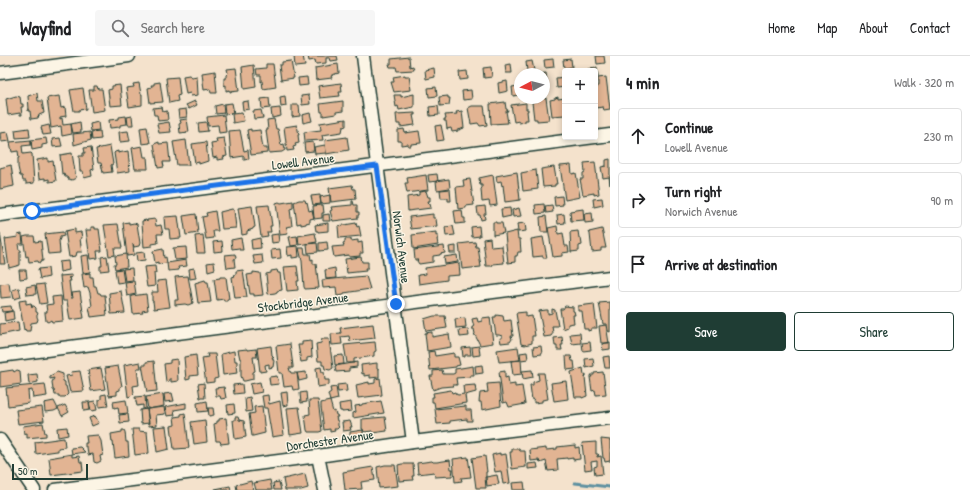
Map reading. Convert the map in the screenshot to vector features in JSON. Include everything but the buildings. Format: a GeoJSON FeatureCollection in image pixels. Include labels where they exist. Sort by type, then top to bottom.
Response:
{"type":"FeatureCollection","features":[{"type":"Feature","properties":{"kind":"street"},"geometry":{"type":"LineString","coordinates":[[0,73],[129,56]]}},
{"type":"Feature","properties":{"kind":"street","name":"Norwich Avenue"},"geometry":{"type":"LineString","coordinates":[[363,56],[413,442]]}},
{"type":"Feature","properties":{"kind":"street","name":"Lowell Avenue"},"geometry":{"type":"LineString","coordinates":[[0,215],[610,135]]}},
{"type":"Feature","properties":{"kind":"street","name":"Stockbridge Avenue"},"geometry":{"type":"LineString","coordinates":[[0,356],[610,276]]}},
{"type":"Feature","properties":{"kind":"street","name":"Dorchester Avenue"},"geometry":{"type":"LineString","coordinates":[[55,490],[318,456],[413,442],[610,418]]}},
{"type":"Feature","properties":{"kind":"street"},"geometry":{"type":"LineString","coordinates":[[0,440],[34,490]]}},
{"type":"Feature","properties":{"kind":"street"},"geometry":{"type":"LineString","coordinates":[[318,456],[325,490]]}},
{"type":"Feature","properties":{"kind":"waterway"},"geometry":{"type":"LineString","coordinates":[[575,483],[610,487]]}},
{"type":"Feature","properties":{"kind":"route"},"geometry":{"type":"LineString","coordinates":[[32,211],[377,166],[396,304]]}}]}
